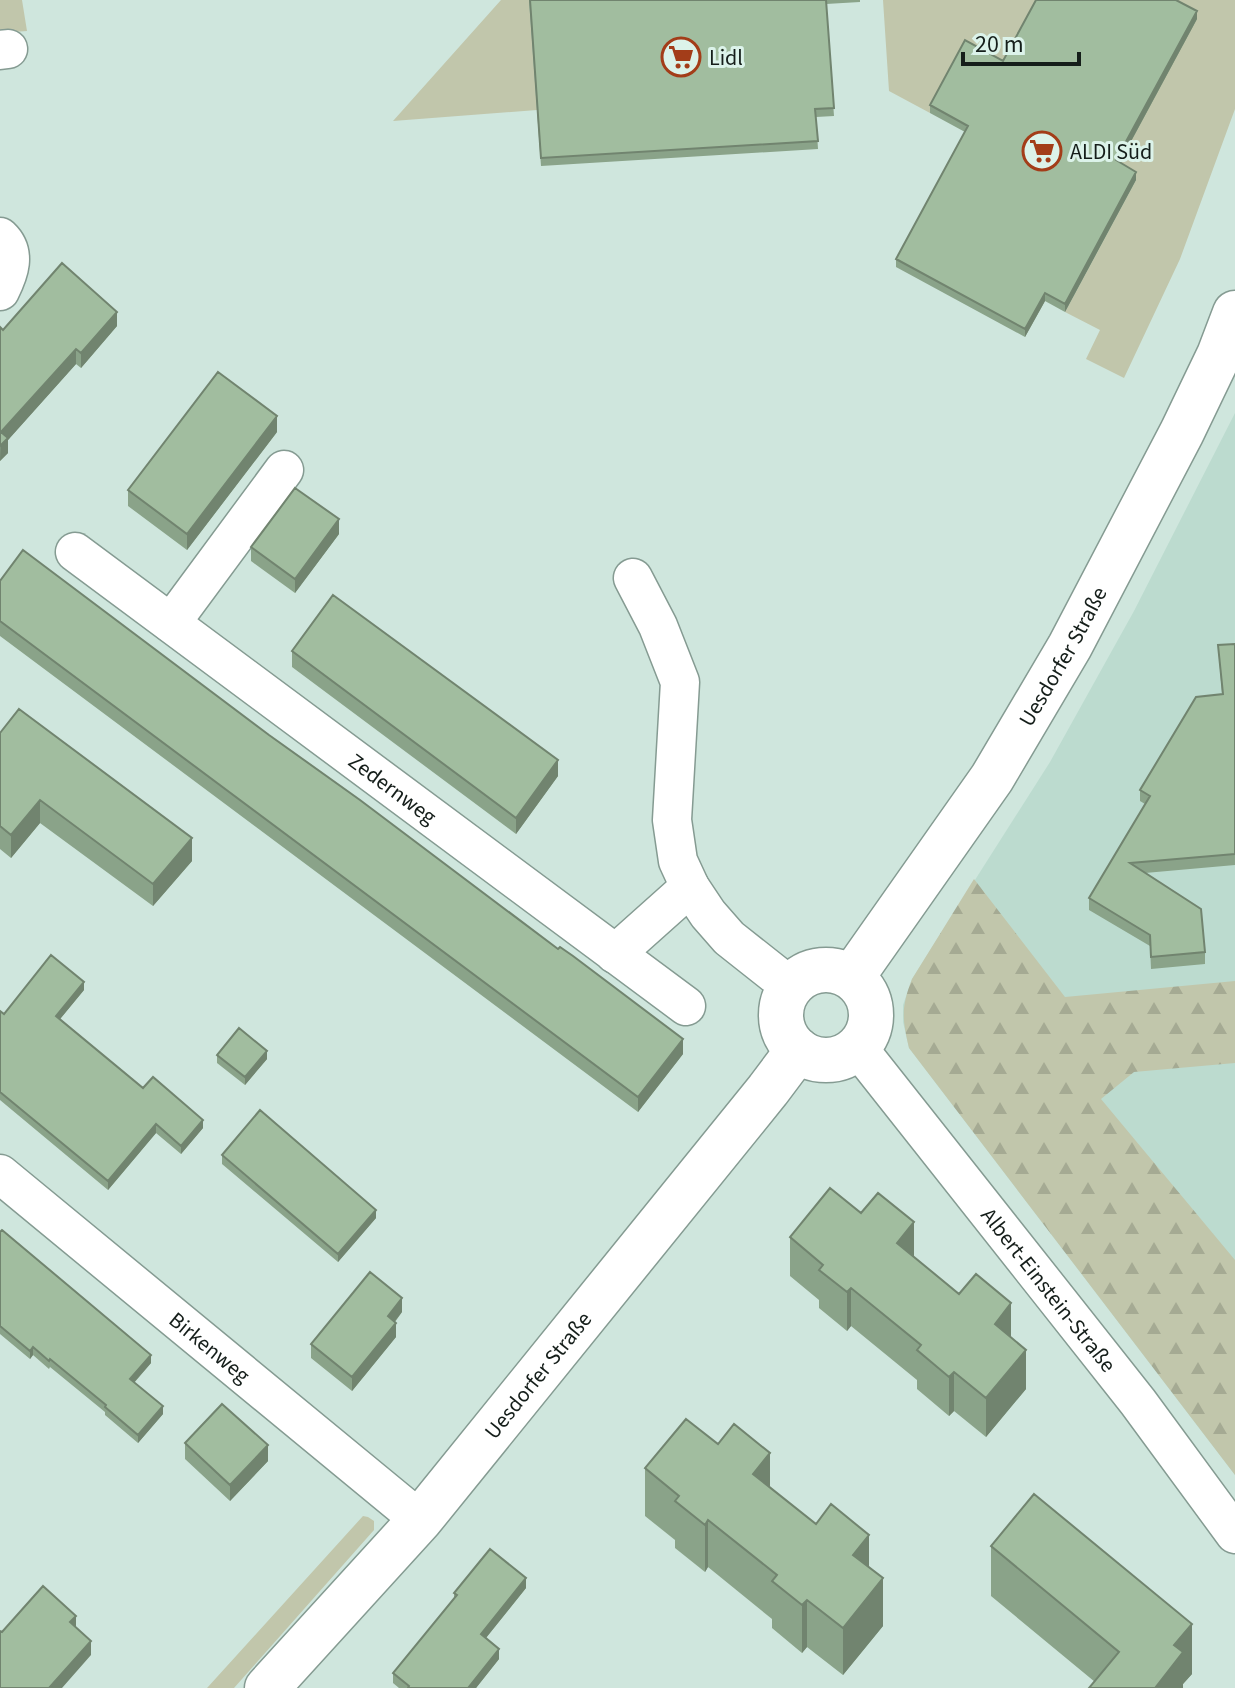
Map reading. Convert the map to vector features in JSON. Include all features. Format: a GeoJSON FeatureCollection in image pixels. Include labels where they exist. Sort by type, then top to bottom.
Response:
{"type":"FeatureCollection","features":[{"type":"Feature","properties":{"kind":"street"},"geometry":{"type":"LineString","coordinates":[[0,291],[10,270],[10,256],[4,242]]}},
{"type":"Feature","properties":{"kind":"street","name":"Uesdorfer Straße"},"geometry":{"type":"LineString","coordinates":[[852,977],[992,778],[1070,646],[1182,432],[1227,358],[1235,313]]}},
{"type":"Feature","properties":{"kind":"street"},"geometry":{"type":"LineString","coordinates":[[171,623],[284,470]]}},
{"type":"Feature","properties":{"kind":"street","name":"Zedernweg"},"geometry":{"type":"LineString","coordinates":[[75,552],[686,1006]]}},
{"type":"Feature","properties":{"kind":"street"},"geometry":{"type":"LineString","coordinates":[[633,578],[658,626],[680,682],[672,820],[678,861],[690,887],[729,938],[791,987]]}},
{"type":"Feature","properties":{"kind":"street"},"geometry":{"type":"LineString","coordinates":[[615,954],[690,887]]}},
{"type":"Feature","properties":{"kind":"street"},"geometry":{"type":"LineString","coordinates":[[813,971],[840,972],[852,977],[864,988],[871,1003],[872,1019],[868,1035],[848,1056],[822,1061],[809,1057],[790,1042],[781,1020],[785,997],[801,977],[813,971]]}},
{"type":"Feature","properties":{"kind":"street","name":"Albert-Einstein-Straße"},"geometry":{"type":"LineString","coordinates":[[858,1048],[1129,1391],[1235,1534]]}},
{"type":"Feature","properties":{"kind":"street","name":"Uesdorfer Straße"},"geometry":{"type":"LineString","coordinates":[[267,1688],[420,1520],[798,1050]]}},
{"type":"Feature","properties":{"kind":"street","name":"Birkenweg"},"geometry":{"type":"LineString","coordinates":[[0,1174],[420,1520]]}},
{"type":"Feature","properties":{"kind":"shaded area"},"geometry":{"type":"Polygon","coordinates":[[[1235,413],[1235,1475],[909,1048],[903,1005],[912,979],[1050,762],[1134,611],[1235,413]]]}},
{"type":"Feature","properties":{"kind":"green space"},"geometry":{"type":"Polygon","coordinates":[[[0,0],[22,0],[27,31],[0,33],[0,0]]]}},
{"type":"Feature","properties":{"kind":"green space"},"geometry":{"type":"Polygon","coordinates":[[[501,0],[529,0],[537,110],[393,121],[501,0]]]}},
{"type":"Feature","properties":{"kind":"green space"},"geometry":{"type":"Polygon","coordinates":[[[883,0],[1040,0],[1003,69],[965,48],[930,113],[889,91],[883,0]]]}},
{"type":"Feature","properties":{"kind":"green space"},"geometry":{"type":"Polygon","coordinates":[[[1161,0],[1235,0],[1235,109],[1180,259],[1124,378],[1086,359],[1100,330],[1065,312],[1136,180],[1116,169],[1161,0]]]}},
{"type":"Feature","properties":{"kind":"green space"},"geometry":{"type":"Polygon","coordinates":[[[974,879],[1065,997],[1235,981],[1235,1063],[1134,1072],[1101,1099],[1235,1260],[1235,1475],[909,1048],[904,1013],[912,979],[974,879]]]}},
{"type":"Feature","properties":{"kind":"green space"},"geometry":{"type":"Polygon","coordinates":[[[363,1516],[374,1521],[374,1530],[234,1688],[207,1688],[363,1516]]]}},
{"type":"Feature","properties":{"kind":"building","name":"Lidl"},"geometry":{"type":"Polygon","coordinates":[[[530,0],[826,0],[834,108],[815,109],[818,141],[541,158],[530,0]]]}},
{"type":"Feature","properties":{"kind":"building","name":"ALDI Süd"},"geometry":{"type":"Polygon","coordinates":[[[1036,0],[1176,0],[1197,11],[1116,160],[1136,172],[1065,304],[1045,293],[1025,329],[896,259],[968,126],[930,105],[965,40],[1003,61],[1036,0]]]}},
{"type":"Feature","properties":{"kind":"building"},"geometry":{"type":"Polygon","coordinates":[[[62,263],[117,312],[81,353],[76,349],[1,432],[8,438],[0,446],[0,327],[3,330],[62,263]]]}},
{"type":"Feature","properties":{"kind":"building"},"geometry":{"type":"Polygon","coordinates":[[[218,372],[277,416],[187,534],[128,490],[218,372]]]}},
{"type":"Feature","properties":{"kind":"building"},"geometry":{"type":"Polygon","coordinates":[[[295,488],[339,519],[295,579],[251,547],[295,488]]]}},
{"type":"Feature","properties":{"kind":"building"},"geometry":{"type":"Polygon","coordinates":[[[23,550],[683,1039],[638,1097],[0,621],[0,581],[23,550]]]}},
{"type":"Feature","properties":{"kind":"building"},"geometry":{"type":"Polygon","coordinates":[[[333,595],[558,760],[516,818],[292,651],[333,595]]]}},
{"type":"Feature","properties":{"kind":"building"},"geometry":{"type":"Polygon","coordinates":[[[1235,644],[1235,854],[1130,863],[1201,909],[1205,952],[1151,957],[1150,935],[1089,898],[1150,796],[1140,790],[1196,697],[1223,694],[1218,645],[1235,644]]]}},
{"type":"Feature","properties":{"kind":"building"},"geometry":{"type":"Polygon","coordinates":[[[19,709],[192,838],[153,884],[40,800],[11,835],[0,826],[0,733],[19,709]]]}},
{"type":"Feature","properties":{"kind":"building"},"geometry":{"type":"Polygon","coordinates":[[[51,955],[84,982],[56,1016],[143,1088],[153,1077],[203,1120],[181,1146],[156,1124],[108,1181],[0,1092],[0,1011],[4,1014],[51,955]]]}},
{"type":"Feature","properties":{"kind":"building"},"geometry":{"type":"Polygon","coordinates":[[[239,1028],[267,1051],[245,1077],[217,1055],[239,1028]]]}},
{"type":"Feature","properties":{"kind":"building"},"geometry":{"type":"Polygon","coordinates":[[[260,1110],[376,1210],[338,1254],[222,1155],[260,1110]]]}},
{"type":"Feature","properties":{"kind":"building"},"geometry":{"type":"Polygon","coordinates":[[[830,1188],[861,1213],[878,1193],[914,1222],[897,1243],[959,1294],[976,1274],[1011,1303],[995,1324],[1026,1350],[986,1398],[954,1372],[949,1377],[917,1350],[921,1345],[851,1288],[847,1292],[819,1270],[823,1265],[790,1237],[830,1188]]]}},
{"type":"Feature","properties":{"kind":"building"},"geometry":{"type":"Polygon","coordinates":[[[2,1230],[151,1355],[130,1379],[163,1406],[138,1435],[50,1359],[33,1347],[30,1351],[0,1326],[2,1230]]]}},
{"type":"Feature","properties":{"kind":"building"},"geometry":{"type":"Polygon","coordinates":[[[370,1272],[402,1298],[388,1316],[396,1323],[352,1377],[311,1344],[370,1272]]]}},
{"type":"Feature","properties":{"kind":"building"},"geometry":{"type":"Polygon","coordinates":[[[222,1404],[268,1445],[230,1485],[185,1443],[222,1404]]]}},
{"type":"Feature","properties":{"kind":"building"},"geometry":{"type":"Polygon","coordinates":[[[686,1419],[718,1444],[734,1424],[770,1453],[753,1474],[816,1524],[831,1504],[869,1535],[853,1555],[883,1578],[843,1628],[807,1600],[802,1605],[772,1581],[777,1575],[708,1520],[705,1525],[675,1501],[679,1496],[645,1468],[686,1419]]]}},
{"type":"Feature","properties":{"kind":"building"},"geometry":{"type":"Polygon","coordinates":[[[1034,1494],[1192,1624],[1174,1645],[1183,1652],[1155,1688],[1089,1688],[1119,1652],[991,1546],[1034,1494]]]}},
{"type":"Feature","properties":{"kind":"building"},"geometry":{"type":"Polygon","coordinates":[[[490,1549],[526,1578],[481,1634],[499,1649],[468,1688],[408,1688],[393,1673],[490,1549]]]}},
{"type":"Feature","properties":{"kind":"building"},"geometry":{"type":"Polygon","coordinates":[[[43,1586],[76,1616],[70,1622],[91,1641],[49,1688],[0,1688],[0,1631],[43,1586]]]}},
{"type":"Feature","properties":{"kind":"place","name":"Lidl"},"geometry":{"type":"Point","coordinates":[681,57]}},
{"type":"Feature","properties":{"kind":"place","name":"ALDI Süd"},"geometry":{"type":"Point","coordinates":[1042,151]}}]}
